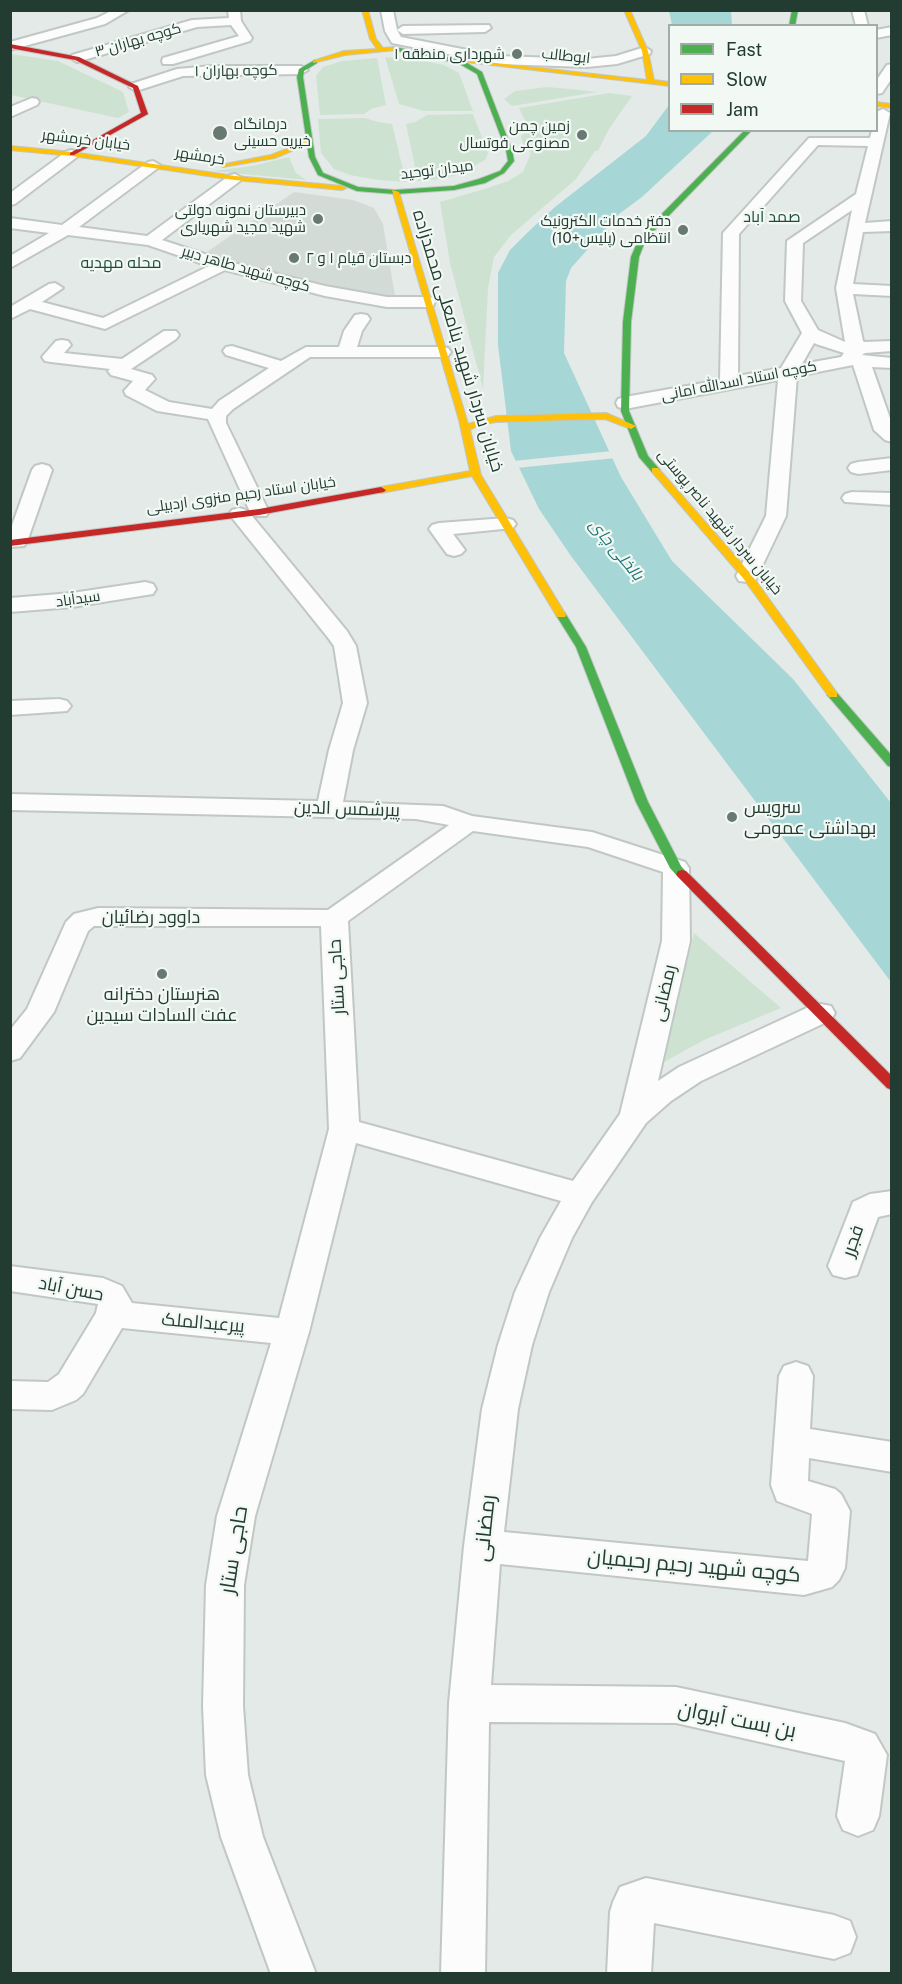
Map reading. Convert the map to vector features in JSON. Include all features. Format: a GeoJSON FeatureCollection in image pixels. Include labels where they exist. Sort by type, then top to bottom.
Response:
{"type":"FeatureCollection","features":[{"type":"Feature","properties":{"kind":"main road"},"geometry":{"type":"LineString","coordinates":[[351,10],[358,39],[357,51]]}},
{"type":"Feature","properties":{"kind":"main road"},"geometry":{"type":"LineString","coordinates":[[365,10],[373,39],[381,49]]}},
{"type":"Feature","properties":{"kind":"main road"},"geometry":{"type":"LineString","coordinates":[[627,10],[661,87]]}},
{"type":"Feature","properties":{"kind":"main road"},"geometry":{"type":"LineString","coordinates":[[11,46],[77,58],[136,87],[145,114],[72,154]]}},
{"type":"Feature","properties":{"kind":"main road","name":"میدان توحید"},"geometry":{"type":"LineString","coordinates":[[381,49],[412,51],[459,61],[480,73],[495,87],[511,161],[502,172],[482,181],[454,188],[395,192],[357,189],[320,174],[312,157],[300,77],[301,70],[318,60],[357,51],[381,49]]}},
{"type":"Feature","properties":{"kind":"main road"},"geometry":{"type":"LineString","coordinates":[[593,76],[625,70],[645,51]]}},
{"type":"Feature","properties":{"kind":"main road","name":"ابوطالب"},"geometry":{"type":"LineString","coordinates":[[459,61],[593,76],[661,87]]}},
{"type":"Feature","properties":{"kind":"main road"},"geometry":{"type":"LineString","coordinates":[[495,87],[495,75],[500,71],[525,68]]}},
{"type":"Feature","properties":{"kind":"main road","name":"ابوطالب"},"geometry":{"type":"LineString","coordinates":[[530,83],[564,82],[661,87]]}},
{"type":"Feature","properties":{"kind":"main road","name":"خیابان سردار شهید ناصر پوستی"},"geometry":{"type":"LineString","coordinates":[[747,132],[643,238],[635,257],[627,322],[625,411],[644,457],[747,576],[835,698],[891,764]]}},
{"type":"Feature","properties":{"kind":"main road","name":"خرمشهر"},"geometry":{"type":"LineString","coordinates":[[156,165],[197,167],[237,164],[273,157],[299,146],[309,138]]}},
{"type":"Feature","properties":{"kind":"main road","name":"خیابان خرمشهر"},"geometry":{"type":"LineString","coordinates":[[10,148],[156,165]]}},
{"type":"Feature","properties":{"kind":"main road","name":"خرمشهر"},"geometry":{"type":"LineString","coordinates":[[156,165],[235,178],[357,189]]}},
{"type":"Feature","properties":{"kind":"main road","name":"خیابان سردار شهید بنامعلی محمدزاده"},"geometry":{"type":"LineString","coordinates":[[395,192],[442,352],[479,409],[465,429],[476,473],[581,647],[642,802],[676,868],[891,1085]]}},
{"type":"Feature","properties":{"kind":"main road"},"geometry":{"type":"LineString","coordinates":[[465,429],[476,423],[479,409],[603,410],[625,403]]}},
{"type":"Feature","properties":{"kind":"main road"},"geometry":{"type":"LineString","coordinates":[[603,410],[631,426]]}},
{"type":"Feature","properties":{"kind":"main road","name":"خیابان استاد رحیم منزوی اردبیلی"},"geometry":{"type":"LineString","coordinates":[[14,543],[249,513],[476,473]]}},
{"type":"Feature","properties":{"kind":"street"},"geometry":{"type":"LineString","coordinates":[[11,46],[101,21],[123,10]]}},
{"type":"Feature","properties":{"kind":"street"},"geometry":{"type":"LineString","coordinates":[[387,10],[391,31],[396,40],[472,56],[518,62],[587,63],[617,60],[645,51]]}},
{"type":"Feature","properties":{"kind":"street"},"geometry":{"type":"LineString","coordinates":[[160,64],[246,38],[234,16]]}},
{"type":"Feature","properties":{"kind":"street","name":"کوچه بهاران ۳"},"geometry":{"type":"LineString","coordinates":[[77,58],[196,23],[234,16]]}},
{"type":"Feature","properties":{"kind":"street"},"geometry":{"type":"LineString","coordinates":[[370,31],[485,28]]}},
{"type":"Feature","properties":{"kind":"street"},"geometry":{"type":"LineString","coordinates":[[878,88],[891,68]]}},
{"type":"Feature","properties":{"kind":"street","name":"کوچه بهاران ۱"},"geometry":{"type":"LineString","coordinates":[[136,87],[182,72],[212,69],[301,70]]}},
{"type":"Feature","properties":{"kind":"street"},"geometry":{"type":"LineString","coordinates":[[116,77],[138,71]]}},
{"type":"Feature","properties":{"kind":"street"},"geometry":{"type":"LineString","coordinates":[[10,113],[32,102]]}},
{"type":"Feature","properties":{"kind":"street"},"geometry":{"type":"LineString","coordinates":[[878,131],[884,110]]}},
{"type":"Feature","properties":{"kind":"street"},"geometry":{"type":"LineString","coordinates":[[878,132],[844,288],[857,355],[884,430],[891,436]]}},
{"type":"Feature","properties":{"kind":"street"},"geometry":{"type":"LineString","coordinates":[[729,382],[731,232],[814,141],[875,142]]}},
{"type":"Feature","properties":{"kind":"street"},"geometry":{"type":"LineString","coordinates":[[10,201],[72,154]]}},
{"type":"Feature","properties":{"kind":"street"},"geometry":{"type":"LineString","coordinates":[[10,263],[65,230],[156,165]]}},
{"type":"Feature","properties":{"kind":"street"},"geometry":{"type":"LineString","coordinates":[[150,241],[235,178]]}},
{"type":"Feature","properties":{"kind":"street"},"geometry":{"type":"LineString","coordinates":[[863,196],[795,241],[793,302],[811,333],[822,340],[857,355],[891,363]]}},
{"type":"Feature","properties":{"kind":"street","name":"کوچه شهید طاهر دبیر"},"geometry":{"type":"LineString","coordinates":[[10,224],[150,241],[223,264],[325,291],[387,302],[427,302]]}},
{"type":"Feature","properties":{"kind":"street"},"geometry":{"type":"LineString","coordinates":[[857,228],[891,226]]}},
{"type":"Feature","properties":{"kind":"street"},"geometry":{"type":"LineString","coordinates":[[29,304],[105,324],[223,264]]}},
{"type":"Feature","properties":{"kind":"street"},"geometry":{"type":"LineString","coordinates":[[10,314],[55,288]]}},
{"type":"Feature","properties":{"kind":"street"},"geometry":{"type":"LineString","coordinates":[[844,288],[891,291]]}},
{"type":"Feature","properties":{"kind":"street"},"geometry":{"type":"LineString","coordinates":[[848,308],[870,309]]}},
{"type":"Feature","properties":{"kind":"street"},"geometry":{"type":"LineString","coordinates":[[346,352],[353,331],[361,318]]}},
{"type":"Feature","properties":{"kind":"street"},"geometry":{"type":"LineString","coordinates":[[747,576],[776,516],[788,372],[811,333]]}},
{"type":"Feature","properties":{"kind":"street"},"geometry":{"type":"LineString","coordinates":[[170,335],[117,371],[146,379],[133,391],[164,406],[216,415]]}},
{"type":"Feature","properties":{"kind":"street"},"geometry":{"type":"LineString","coordinates":[[62,345],[51,357],[125,364]]}},
{"type":"Feature","properties":{"kind":"street"},"geometry":{"type":"LineString","coordinates":[[216,415],[226,405],[283,367],[302,345],[346,352],[442,352]]}},
{"type":"Feature","properties":{"kind":"street"},"geometry":{"type":"LineString","coordinates":[[857,355],[891,346]]}},
{"type":"Feature","properties":{"kind":"street"},"geometry":{"type":"LineString","coordinates":[[232,351],[283,367]]}},
{"type":"Feature","properties":{"kind":"street","name":"کوچه استاد اسدالله امانی"},"geometry":{"type":"LineString","coordinates":[[625,403],[788,372],[857,355]]}},
{"type":"Feature","properties":{"kind":"street"},"geometry":{"type":"LineString","coordinates":[[216,415],[220,433],[249,513],[345,646],[355,703],[341,750],[329,808]]}},
{"type":"Feature","properties":{"kind":"street"},"geometry":{"type":"LineString","coordinates":[[858,468],[891,464]]}},
{"type":"Feature","properties":{"kind":"street"},"geometry":{"type":"LineString","coordinates":[[14,543],[42,470]]}},
{"type":"Feature","properties":{"kind":"street"},"geometry":{"type":"LineString","coordinates":[[852,498],[891,499]]}},
{"type":"Feature","properties":{"kind":"street"},"geometry":{"type":"LineString","coordinates":[[454,550],[440,529],[506,524]]}},
{"type":"Feature","properties":{"kind":"street","name":"سیدآباد"},"geometry":{"type":"LineString","coordinates":[[10,605],[62,602],[145,589]]}},
{"type":"Feature","properties":{"kind":"street"},"geometry":{"type":"LineString","coordinates":[[10,708],[58,706]]}},
{"type":"Feature","properties":{"kind":"street","name":"پیرشمس الدین"},"geometry":{"type":"LineString","coordinates":[[10,802],[416,811],[443,814],[468,824],[592,840],[676,868]]}},
{"type":"Feature","properties":{"kind":"street","name":"حاجی ستار"},"geometry":{"type":"LineString","coordinates":[[294,1974],[242,1838],[228,1775],[223,1706],[225,1585],[236,1516],[292,1332],[344,1129],[334,918],[468,824]]}},
{"type":"Feature","properties":{"kind":"street","name":"رمضانی"},"geometry":{"type":"LineString","coordinates":[[635,1116],[676,941],[676,868]]}},
{"type":"Feature","properties":{"kind":"street","name":"داوود رضائیان"},"geometry":{"type":"LineString","coordinates":[[10,1051],[40,1011],[76,928],[84,920],[98,916],[334,918]]}},
{"type":"Feature","properties":{"kind":"street","name":"رمضانی"},"geometry":{"type":"LineString","coordinates":[[463,1974],[469,1703],[483,1546],[500,1409],[515,1345],[532,1292],[556,1238],[580,1195],[635,1116],[660,1094],[690,1074],[821,1013]]}},
{"type":"Feature","properties":{"kind":"street"},"geometry":{"type":"LineString","coordinates":[[344,1129],[580,1195]]}},
{"type":"Feature","properties":{"kind":"street","name":"فجرر"},"geometry":{"type":"LineString","coordinates":[[845,1266],[864,1210],[870,1206],[891,1202]]}},
{"type":"Feature","properties":{"kind":"street","name":"حسن آباد"},"geometry":{"type":"LineString","coordinates":[[10,1278],[103,1291],[115,1302],[113,1314]]}},
{"type":"Feature","properties":{"kind":"street"},"geometry":{"type":"LineString","coordinates":[[10,1395],[52,1396],[64,1390],[71,1384],[113,1314]]}},
{"type":"Feature","properties":{"kind":"street","name":"پیرعبدالملک"},"geometry":{"type":"LineString","coordinates":[[113,1314],[292,1332]]}},
{"type":"Feature","properties":{"kind":"street"},"geometry":{"type":"LineString","coordinates":[[796,1376],[791,1441],[891,1457]]}},
{"type":"Feature","properties":{"kind":"street","name":"کوچه شهید رحیم رحیمیان"},"geometry":{"type":"LineString","coordinates":[[483,1546],[804,1578],[818,1575],[826,1568],[831,1511],[822,1500],[790,1490],[791,1441]]}},
{"type":"Feature","properties":{"kind":"street","name":"بن بست آبروان"},"geometry":{"type":"LineString","coordinates":[[469,1703],[676,1706],[845,1742],[860,1747],[866,1755],[858,1816]]}},
{"type":"Feature","properties":{"kind":"street"},"geometry":{"type":"LineString","coordinates":[[629,1974],[632,1912],[635,1902],[646,1900],[834,1937]]}},
{"type":"Feature","properties":{"kind":"shaded area"},"geometry":{"type":"Polygon","coordinates":[[[294,192],[353,200],[374,208],[383,224],[395,296],[387,299],[334,289],[204,254],[294,192]]]}},
{"type":"Feature","properties":{"kind":"green space"},"geometry":{"type":"Polygon","coordinates":[[[11,54],[58,61],[123,92],[129,112],[118,118],[11,95],[11,54]]]}},
{"type":"Feature","properties":{"kind":"green space"},"geometry":{"type":"Polygon","coordinates":[[[385,57],[444,65],[459,73],[473,111],[424,111],[399,104],[385,57]]]}},
{"type":"Feature","properties":{"kind":"green space"},"geometry":{"type":"Polygon","coordinates":[[[377,58],[386,105],[371,109],[364,114],[320,115],[316,76],[323,67],[342,61],[377,58]]]}},
{"type":"Feature","properties":{"kind":"green space"},"geometry":{"type":"Polygon","coordinates":[[[547,87],[597,92],[512,106],[504,99],[515,91],[547,87]]]}},
{"type":"Feature","properties":{"kind":"green space"},"geometry":{"type":"Polygon","coordinates":[[[609,93],[632,96],[609,129],[598,151],[595,151],[576,179],[511,235],[494,257],[488,288],[483,389],[450,263],[440,202],[508,181],[523,172],[531,153],[523,145],[521,136],[529,129],[519,108],[609,93]]]}},
{"type":"Feature","properties":{"kind":"green space"},"geometry":{"type":"Polygon","coordinates":[[[473,114],[488,153],[486,159],[463,173],[442,179],[418,181],[406,124],[427,115],[473,114]]]}},
{"type":"Feature","properties":{"kind":"green space"},"geometry":{"type":"Polygon","coordinates":[[[365,118],[392,124],[406,182],[350,175],[334,169],[321,153],[318,119],[365,118]]]}},
{"type":"Feature","properties":{"kind":"green space"},"geometry":{"type":"Polygon","coordinates":[[[289,157],[296,173],[306,180],[212,171],[252,166],[289,157]]]}},
{"type":"Feature","properties":{"kind":"green space"},"geometry":{"type":"Polygon","coordinates":[[[694,933],[781,1008],[704,1040],[664,1062],[694,933]]]}},
{"type":"Feature","properties":{"kind":"water"},"geometry":{"type":"Polygon","coordinates":[[[669,11],[731,11],[732,24],[672,24],[669,11]]]}},
{"type":"Feature","properties":{"kind":"water","name":"بالخلی چای"},"geometry":{"type":"Polygon","coordinates":[[[668,106],[668,132],[712,132],[642,197],[619,214],[571,268],[566,281],[564,353],[621,477],[672,561],[793,679],[891,803],[891,982],[571,556],[539,509],[511,451],[498,345],[498,273],[510,250],[555,207],[646,136],[668,106]]]}},
{"type":"Feature","properties":{"kind":"pier"},"geometry":{"type":"Polygon","coordinates":[[[612,451],[616,458],[516,468],[513,461],[612,451]]]}},
{"type":"Feature","properties":{"kind":"traffic: fast"},"geometry":{"type":"LineString","coordinates":[[792,24],[795,10]]}},
{"type":"Feature","properties":{"kind":"traffic: fast"},"geometry":{"type":"LineString","coordinates":[[315,62],[301,70],[300,77],[312,157],[320,174],[357,189],[395,192],[454,188],[482,181],[502,172],[511,161],[509,150],[480,73],[460,61],[394,49]]}},
{"type":"Feature","properties":{"kind":"traffic: fast"},"geometry":{"type":"LineString","coordinates":[[655,470],[644,457],[625,411],[627,322],[635,257],[643,238],[747,132]]}},
{"type":"Feature","properties":{"kind":"traffic: fast"},"geometry":{"type":"LineString","coordinates":[[561,615],[581,647],[642,802],[676,868],[682,874]]}},
{"type":"Feature","properties":{"kind":"traffic: fast"},"geometry":{"type":"LineString","coordinates":[[833,695],[892,764]]}},
{"type":"Feature","properties":{"kind":"traffic: slow"},"geometry":{"type":"LineString","coordinates":[[365,10],[373,39],[381,49]]}},
{"type":"Feature","properties":{"kind":"traffic: slow"},"geometry":{"type":"LineString","coordinates":[[627,10],[645,51],[651,82]]}},
{"type":"Feature","properties":{"kind":"traffic: slow"},"geometry":{"type":"LineString","coordinates":[[315,62],[344,53],[394,49]]}},
{"type":"Feature","properties":{"kind":"traffic: slow"},"geometry":{"type":"LineString","coordinates":[[460,61],[668,84]]}},
{"type":"Feature","properties":{"kind":"traffic: slow"},"geometry":{"type":"LineString","coordinates":[[878,104],[892,106]]}},
{"type":"Feature","properties":{"kind":"traffic: slow"},"geometry":{"type":"LineString","coordinates":[[223,165],[273,157],[299,146],[309,138]]}},
{"type":"Feature","properties":{"kind":"traffic: slow"},"geometry":{"type":"LineString","coordinates":[[10,148],[72,154],[235,178],[342,188]]}},
{"type":"Feature","properties":{"kind":"traffic: slow"},"geometry":{"type":"LineString","coordinates":[[395,192],[463,420],[476,475],[561,615]]}},
{"type":"Feature","properties":{"kind":"traffic: slow"},"geometry":{"type":"LineString","coordinates":[[465,429],[476,423],[496,419],[606,416],[631,426]]}},
{"type":"Feature","properties":{"kind":"traffic: slow"},"geometry":{"type":"LineString","coordinates":[[655,470],[747,576],[833,695]]}},
{"type":"Feature","properties":{"kind":"traffic: slow"},"geometry":{"type":"LineString","coordinates":[[381,490],[476,473]]}},
{"type":"Feature","properties":{"kind":"traffic: jam"},"geometry":{"type":"LineString","coordinates":[[10,46],[77,58],[136,87],[145,114],[72,154]]}},
{"type":"Feature","properties":{"kind":"traffic: jam"},"geometry":{"type":"LineString","coordinates":[[10,543],[259,512],[381,490]]}},
{"type":"Feature","properties":{"kind":"traffic: jam"},"geometry":{"type":"LineString","coordinates":[[682,874],[892,1085]]}},
{"type":"Feature","properties":{"kind":"place","name":"شهرداری منطقه ۱"},"geometry":{"type":"Point","coordinates":[517,54]}},
{"type":"Feature","properties":{"kind":"place","name":"درمانگاه خیریه حسینی"},"geometry":{"type":"Point","coordinates":[220,133]}},
{"type":"Feature","properties":{"kind":"place","name":"زمین چمن مصنوعی فوتسال"},"geometry":{"type":"Point","coordinates":[582,135]}},
{"type":"Feature","properties":{"kind":"place","name":"دبیرستان نمونه دولتی شهید مجید شهریاری"},"geometry":{"type":"Point","coordinates":[318,219]}},
{"type":"Feature","properties":{"kind":"place","name":"دفتر خدمات الکترونیک انتظامی (پلیس+10)"},"geometry":{"type":"Point","coordinates":[683,230]}},
{"type":"Feature","properties":{"kind":"place","name":"دبستان قیام ۱ و ۲"},"geometry":{"type":"Point","coordinates":[294,258]}},
{"type":"Feature","properties":{"kind":"place","name":"سرویس بهداشتی عمومی"},"geometry":{"type":"Point","coordinates":[732,817]}},
{"type":"Feature","properties":{"kind":"place","name":"هنرستان دخترانه عفت السادات سیدین"},"geometry":{"type":"Point","coordinates":[162,974]}},
{"type":"Feature","properties":{"kind":"district","name":"صمد آباد"},"geometry":{"type":"Point","coordinates":[772,217]}},
{"type":"Feature","properties":{"kind":"district","name":"محله مهدیه"},"geometry":{"type":"Point","coordinates":[121,263]}}]}
